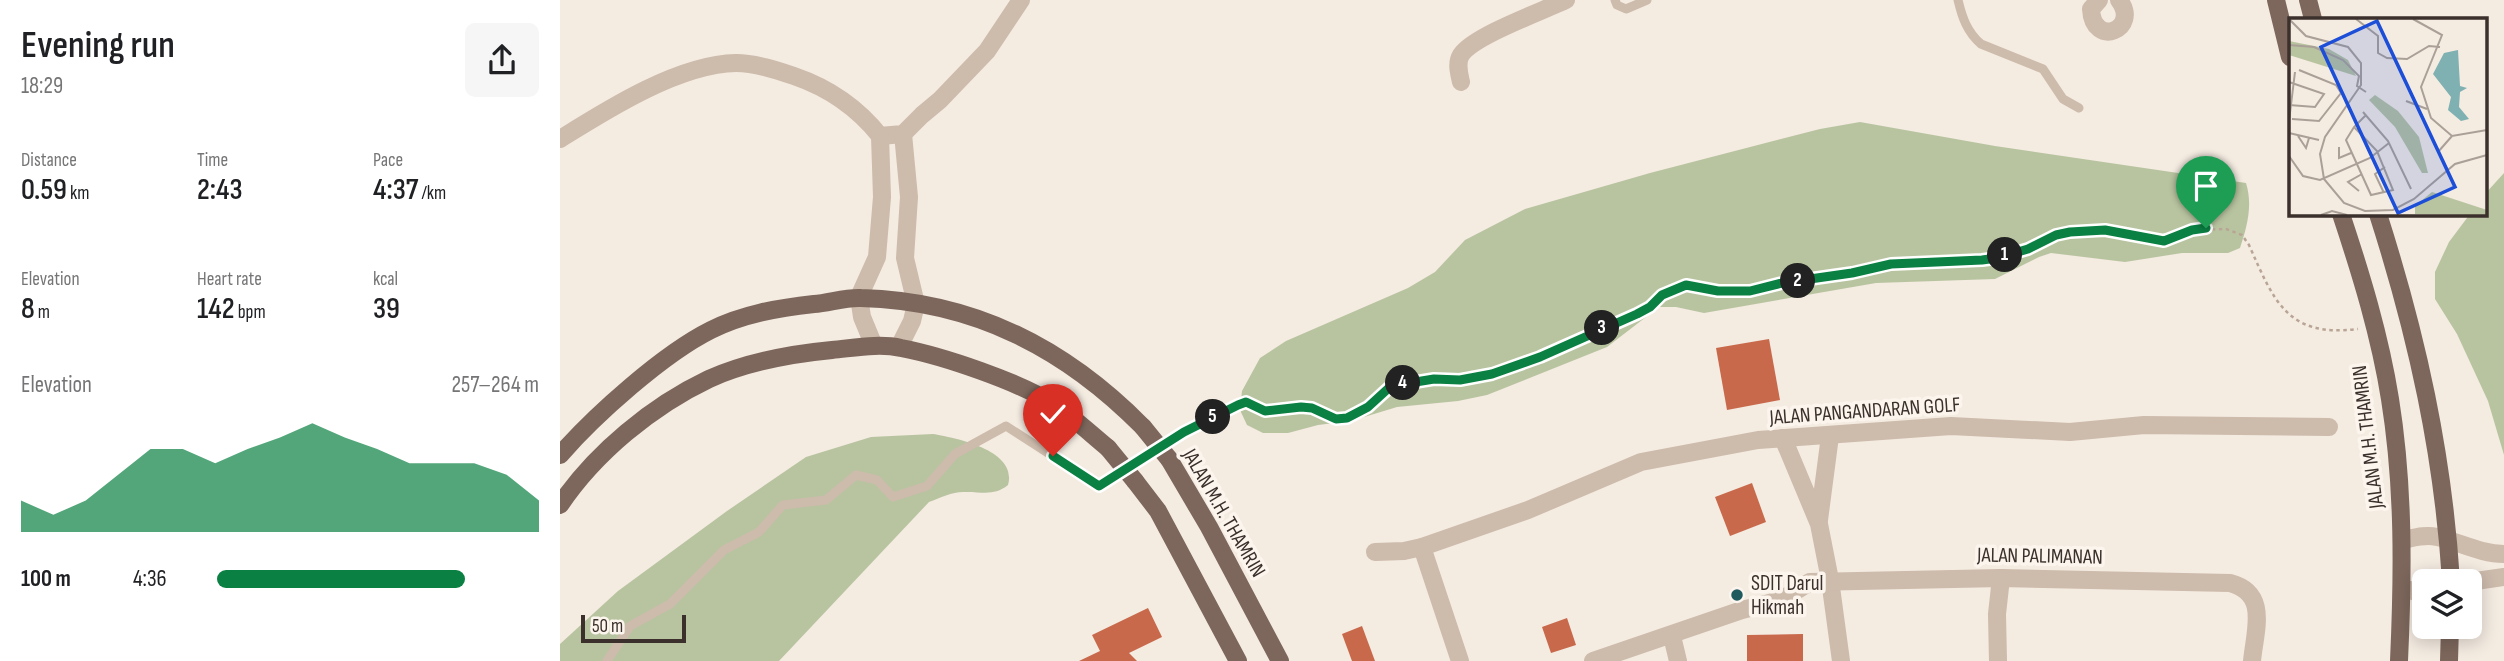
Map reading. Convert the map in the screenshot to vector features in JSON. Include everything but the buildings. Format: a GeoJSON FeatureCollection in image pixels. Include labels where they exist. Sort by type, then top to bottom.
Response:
{"type":"FeatureCollection","features":[{"type":"Feature","properties":{"kind":"main road"},"geometry":{"type":"LineString","coordinates":[[2276,0],[2289,49]]}},
{"type":"Feature","properties":{"kind":"main road"},"geometry":{"type":"LineString","coordinates":[[2308,0],[2314,18]]}},
{"type":"Feature","properties":{"kind":"main road","name":"JALAN M.H. THAMRIN"},"geometry":{"type":"LineString","coordinates":[[2341,215],[2374,322],[2390,400],[2402,540],[2399,661]]}},
{"type":"Feature","properties":{"kind":"main road"},"geometry":{"type":"LineString","coordinates":[[2378,215],[2418,350],[2438,449],[2450,569]]}},
{"type":"Feature","properties":{"kind":"main road","name":"JALAN M.H. THAMRIN"},"geometry":{"type":"LineString","coordinates":[[560,455],[611,404],[663,362],[710,330],[760,313],[859,297],[945,308],[981,318],[1050,351],[1079,370],[1143,427],[1169,459],[1209,527],[1280,661]]}},
{"type":"Feature","properties":{"kind":"main road"},"geometry":{"type":"LineString","coordinates":[[560,505],[571,489],[611,447],[647,417],[710,379],[795,354],[874,346],[899,347],[1026,389],[1054,404],[1108,448],[1158,511],[1238,661]]}},
{"type":"Feature","properties":{"kind":"main road"},"geometry":{"type":"LineString","coordinates":[[2449,661],[2450,639]]}},
{"type":"Feature","properties":{"kind":"street"},"geometry":{"type":"LineString","coordinates":[[880,136],[903,134],[954,86],[987,51],[1021,0]]}},
{"type":"Feature","properties":{"kind":"street"},"geometry":{"type":"LineString","coordinates":[[1461,82],[1458,69],[1460,57],[1474,42],[1566,0]]}},
{"type":"Feature","properties":{"kind":"street"},"geometry":{"type":"LineString","coordinates":[[2094,3],[2092,20],[2099,29],[2109,32],[2119,28],[2125,19],[2125,8],[2119,0]]}},
{"type":"Feature","properties":{"kind":"street"},"geometry":{"type":"LineString","coordinates":[[560,139],[594,118],[670,79],[706,66],[738,63],[779,71],[807,80],[837,95],[868,121],[880,136],[882,197],[877,257],[859,297],[862,317],[874,346]]}},
{"type":"Feature","properties":{"kind":"street"},"geometry":{"type":"LineString","coordinates":[[899,347],[912,321],[916,304],[905,258],[909,197],[903,134]]}},
{"type":"Feature","properties":{"kind":"street"},"geometry":{"type":"LineString","coordinates":[[882,197],[909,197]]}},
{"type":"Feature","properties":{"kind":"street"},"geometry":{"type":"LineString","coordinates":[[877,257],[905,258]]}},
{"type":"Feature","properties":{"kind":"street","name":"JALAN PANGANDARAN GOLF"},"geometry":{"type":"LineString","coordinates":[[1375,552],[1422,547],[1528,510],[1641,462],[1733,444],[1951,426],[2070,432],[2144,425],[2329,427]]}},
{"type":"Feature","properties":{"kind":"street"},"geometry":{"type":"LineString","coordinates":[[1819,524],[1830,436]]}},
{"type":"Feature","properties":{"kind":"street"},"geometry":{"type":"LineString","coordinates":[[1783,439],[1819,524],[1841,661]]}},
{"type":"Feature","properties":{"kind":"street"},"geometry":{"type":"LineString","coordinates":[[2402,540],[2426,536],[2473,550],[2504,554]]}},
{"type":"Feature","properties":{"kind":"street"},"geometry":{"type":"LineString","coordinates":[[1422,547],[1460,661]]}},
{"type":"Feature","properties":{"kind":"street"},"geometry":{"type":"LineString","coordinates":[[2482,580],[2504,576]]}},
{"type":"Feature","properties":{"kind":"street"},"geometry":{"type":"LineString","coordinates":[[1998,661],[1997,614],[2001,578]]}},
{"type":"Feature","properties":{"kind":"street","name":"JALAN PALIMANAN"},"geometry":{"type":"LineString","coordinates":[[1599,660],[1742,610],[1781,600],[1810,582],[2001,578],[2230,583],[2248,590],[2255,601],[2252,661]]}},
{"type":"Feature","properties":{"kind":"street"},"geometry":{"type":"LineString","coordinates":[[2402,587],[2412,590]]}},
{"type":"Feature","properties":{"kind":"street"},"geometry":{"type":"LineString","coordinates":[[1672,636],[1678,661]]}},
{"type":"Feature","properties":{"kind":"lane"},"geometry":{"type":"LineString","coordinates":[[1615,0],[1617,5],[1626,9],[1647,0]]}},
{"type":"Feature","properties":{"kind":"lane"},"geometry":{"type":"LineString","coordinates":[[1958,0],[1964,20],[1974,38],[1981,44],[2043,69],[2063,99],[2079,108]]}},
{"type":"Feature","properties":{"kind":"lane"},"geometry":{"type":"LineString","coordinates":[[607,661],[630,626],[670,604],[724,550],[758,532],[783,505],[826,500],[856,475],[877,480],[893,498],[927,486],[955,454],[1006,426],[1099,486],[1198,425]]}},
{"type":"Feature","properties":{"kind":"path"},"geometry":{"type":"LineString","coordinates":[[1198,425],[1246,402],[1265,411],[1301,407],[1312,408],[1336,419],[1347,418],[1368,407],[1391,386],[1434,379],[1477,378],[1512,368],[1637,314],[1650,307],[1662,295],[1686,285],[1718,291],[1750,291],[1891,264],[1982,260],[2028,249],[2056,235],[2080,230],[2105,230],[2164,241],[2192,230],[2206,228],[2236,232],[2245,238],[2271,293],[2280,305],[2299,320],[2317,328],[2334,331],[2358,328],[2374,322]]}},
{"type":"Feature","properties":{"kind":"green space"},"geometry":{"type":"Polygon","coordinates":[[[1860,122],[1995,146],[2246,183],[2249,208],[2243,240],[2240,248],[2228,253],[2182,253],[2125,262],[2051,253],[1995,279],[1876,283],[1704,313],[1676,307],[1659,307],[1607,347],[1487,395],[1458,401],[1397,407],[1351,421],[1318,425],[1288,433],[1263,433],[1247,425],[1240,410],[1242,391],[1260,358],[1286,341],[1408,288],[1435,272],[1465,240],[1525,209],[1650,173],[1820,129],[1860,122]]]}},
{"type":"Feature","properties":{"kind":"green space"},"geometry":{"type":"Polygon","coordinates":[[[2504,173],[2504,455],[2488,401],[2457,334],[2435,299],[2435,272],[2449,242],[2469,215],[2486,215],[2486,193],[2504,173]]]}},
{"type":"Feature","properties":{"kind":"green space"},"geometry":{"type":"Polygon","coordinates":[[[933,434],[969,443],[995,455],[1004,463],[1009,473],[1008,485],[992,492],[959,492],[929,502],[779,661],[560,661],[560,644],[618,591],[806,457],[871,437],[933,434]]]}},
{"type":"Feature","properties":{"kind":"place","name":"SDIT Darul Hikmah"},"geometry":{"type":"Point","coordinates":[1737,595]}},
{"type":"Feature","properties":{"kind":"route"},"geometry":{"type":"LineString","coordinates":[[1053,456],[1099,486],[1184,432],[1246,402],[1265,411],[1276,412],[1301,407],[1312,408],[1336,419],[1347,418],[1368,407],[1391,386],[1434,379],[1477,378],[1512,368],[1637,314],[1650,307],[1662,295],[1686,285],[1718,291],[1750,291],[1891,264],[1997,258],[2028,249],[2056,235],[2080,230],[2105,230],[2152,241],[2164,241],[2179,234],[2206,228]]}}]}
